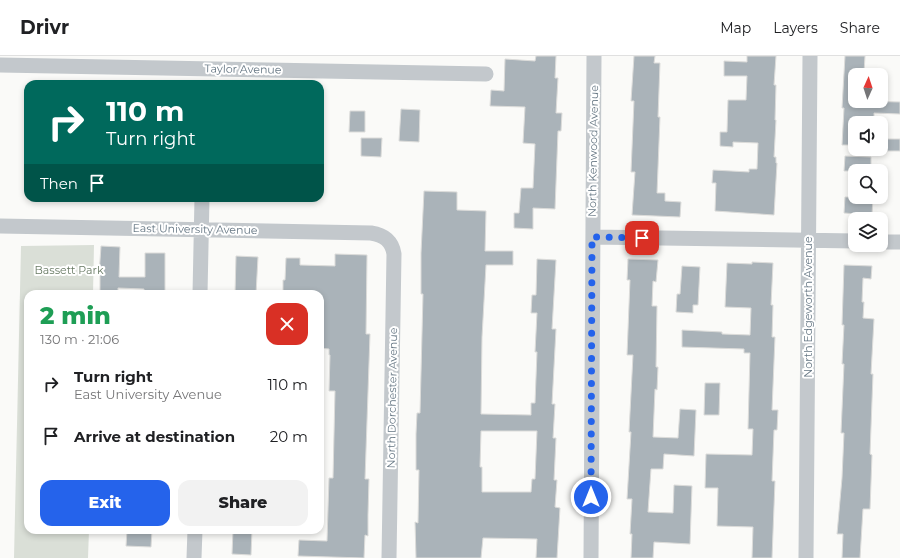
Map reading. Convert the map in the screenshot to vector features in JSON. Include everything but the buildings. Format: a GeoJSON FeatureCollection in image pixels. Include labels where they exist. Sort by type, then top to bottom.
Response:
{"type":"FeatureCollection","features":[{"type":"Feature","properties":{"kind":"street","name":"North Kenwood Avenue"},"geometry":{"type":"LineString","coordinates":[[590,558],[594,56]]}},
{"type":"Feature","properties":{"kind":"street","name":"North Edgeworth Avenue"},"geometry":{"type":"LineString","coordinates":[[806,558],[810,56]]}},
{"type":"Feature","properties":{"kind":"street","name":"Taylor Avenue"},"geometry":{"type":"LineString","coordinates":[[0,65],[486,74]]}},
{"type":"Feature","properties":{"kind":"street"},"geometry":{"type":"LineString","coordinates":[[200,290],[202,202]]}},
{"type":"Feature","properties":{"kind":"street","name":"East University Avenue"},"geometry":{"type":"LineString","coordinates":[[0,226],[371,233],[378,234],[388,240]]}},
{"type":"Feature","properties":{"kind":"street"},"geometry":{"type":"LineString","coordinates":[[592,237],[848,241]]}},
{"type":"Feature","properties":{"kind":"street","name":"North Dorchester Avenue"},"geometry":{"type":"LineString","coordinates":[[388,240],[393,248],[394,254],[389,558]]}},
{"type":"Feature","properties":{"kind":"street"},"geometry":{"type":"LineString","coordinates":[[888,242],[900,242]]}},
{"type":"Feature","properties":{"kind":"street"},"geometry":{"type":"LineString","coordinates":[[194,558],[195,534]]}},
{"type":"Feature","properties":{"kind":"green space","name":"Bassett Park"},"geometry":{"type":"Polygon","coordinates":[[[94,245],[93,290],[24,290],[24,534],[89,534],[88,558],[14,558],[21,246],[94,245]]]}},
{"type":"Feature","properties":{"kind":"route"},"geometry":{"type":"LineString","coordinates":[[591,497],[592,237],[642,238]]}}]}
